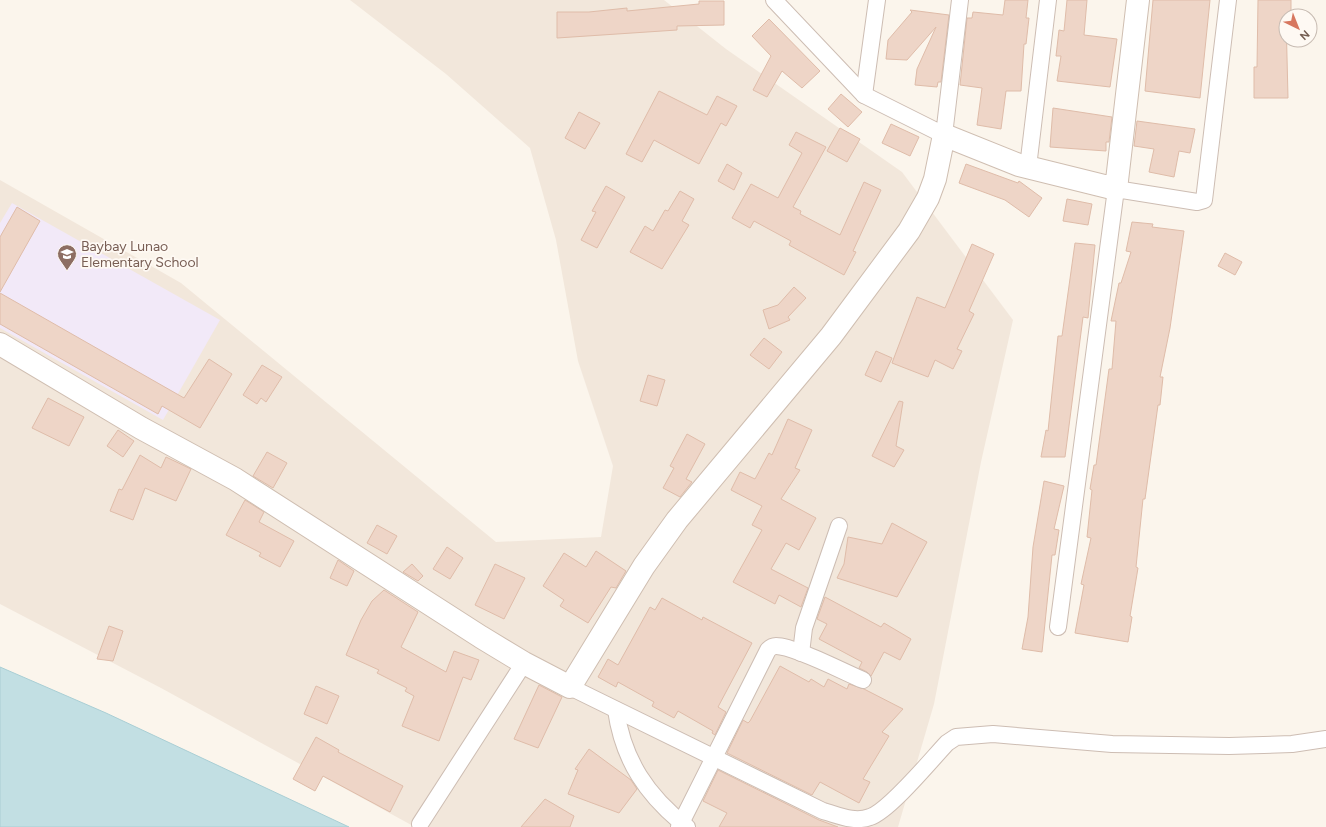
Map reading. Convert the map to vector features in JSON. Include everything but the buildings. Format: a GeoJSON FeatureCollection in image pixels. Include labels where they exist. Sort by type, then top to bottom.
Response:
{"type":"FeatureCollection","features":[{"type":"Feature","properties":{"kind":"street"},"geometry":{"type":"LineString","coordinates":[[774,0],[864,95],[944,135],[1028,167],[1116,189],[1197,202],[1201,202],[1206,197],[1228,0]]}},
{"type":"Feature","properties":{"kind":"street"},"geometry":{"type":"LineString","coordinates":[[864,95],[877,0]]}},
{"type":"Feature","properties":{"kind":"street"},"geometry":{"type":"LineString","coordinates":[[570,688],[644,566],[677,520],[831,336],[909,231],[928,198],[935,179],[944,135],[960,0]]}},
{"type":"Feature","properties":{"kind":"street"},"geometry":{"type":"LineString","coordinates":[[1028,167],[1048,0]]}},
{"type":"Feature","properties":{"kind":"street"},"geometry":{"type":"LineString","coordinates":[[1058,627],[1116,189],[1138,0]]}},
{"type":"Feature","properties":{"kind":"street"},"geometry":{"type":"LineString","coordinates":[[0,344],[141,428],[235,479],[336,546],[524,663],[570,688],[715,757],[823,811],[853,823],[870,817],[886,808],[947,743],[956,737],[993,734],[1112,744],[1229,746],[1292,744],[1326,738]]}},
{"type":"Feature","properties":{"kind":"street"},"geometry":{"type":"LineString","coordinates":[[801,653],[804,628],[839,526]]}},
{"type":"Feature","properties":{"kind":"street"},"geometry":{"type":"LineString","coordinates":[[616,710],[619,729],[628,758],[638,775],[653,795],[682,826],[768,650],[773,646],[778,646],[801,653],[863,680]]}},
{"type":"Feature","properties":{"kind":"street"},"geometry":{"type":"LineString","coordinates":[[420,824],[524,663]]}},
{"type":"Feature","properties":{"kind":"shaded area"},"geometry":{"type":"Polygon","coordinates":[[[350,0],[664,0],[726,49],[902,172],[1013,320],[981,462],[934,704],[898,827],[415,827],[161,688],[0,604],[0,180],[181,283],[496,542],[601,537],[613,466],[578,361],[556,240],[530,148],[446,74],[350,0]]]}},
{"type":"Feature","properties":{"kind":"shaded area","name":"Baybay Lunao Elementary School"},"geometry":{"type":"Polygon","coordinates":[[[12,203],[220,320],[163,420],[0,328],[0,223],[12,203]]]}},
{"type":"Feature","properties":{"kind":"water"},"geometry":{"type":"Polygon","coordinates":[[[0,667],[106,713],[349,827],[0,827],[0,667]]]}},
{"type":"Feature","properties":{"kind":"place","name":"Baybay Lunao Elementary School"},"geometry":{"type":"Point","coordinates":[67,271]}}]}
